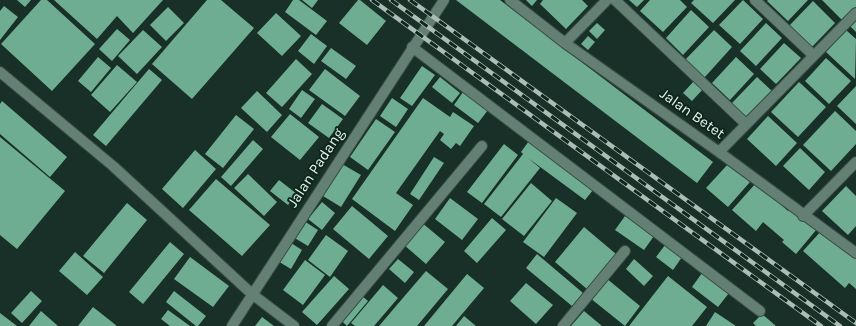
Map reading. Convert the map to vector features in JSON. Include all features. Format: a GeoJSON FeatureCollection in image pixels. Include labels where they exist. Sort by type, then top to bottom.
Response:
{"type":"FeatureCollection","features":[{"type":"Feature","properties":{"kind":"street","name":"Jalan Padang"},"geometry":{"type":"LineString","coordinates":[[232,326],[444,0]]}},
{"type":"Feature","properties":{"kind":"street","name":"Jalan Betet"},"geometry":{"type":"LineString","coordinates":[[510,0],[565,43],[719,152],[803,216],[856,253]]}},
{"type":"Feature","properties":{"kind":"street"},"geometry":{"type":"LineString","coordinates":[[565,43],[607,0]]}},
{"type":"Feature","properties":{"kind":"street"},"geometry":{"type":"LineString","coordinates":[[615,0],[746,124]]}},
{"type":"Feature","properties":{"kind":"street"},"geometry":{"type":"LineString","coordinates":[[755,0],[814,55]]}},
{"type":"Feature","properties":{"kind":"street"},"geometry":{"type":"LineString","coordinates":[[719,152],[856,13]]}},
{"type":"Feature","properties":{"kind":"street"},"geometry":{"type":"LineString","coordinates":[[412,48],[760,311]]}},
{"type":"Feature","properties":{"kind":"street"},"geometry":{"type":"LineString","coordinates":[[0,72],[113,166],[252,294],[294,326]]}},
{"type":"Feature","properties":{"kind":"street"},"geometry":{"type":"LineString","coordinates":[[332,326],[482,146]]}},
{"type":"Feature","properties":{"kind":"street"},"geometry":{"type":"LineString","coordinates":[[803,216],[856,162]]}},
{"type":"Feature","properties":{"kind":"street"},"geometry":{"type":"LineString","coordinates":[[563,326],[625,251]]}},
{"type":"Feature","properties":{"kind":"building"},"geometry":{"type":"Polygon","coordinates":[[[17,0],[31,0],[25,7],[17,0]]]}},
{"type":"Feature","properties":{"kind":"building"},"geometry":{"type":"Polygon","coordinates":[[[41,0],[47,0],[95,44],[52,91],[1,44],[41,0]]]}},
{"type":"Feature","properties":{"kind":"building"},"geometry":{"type":"Polygon","coordinates":[[[54,0],[163,0],[133,33],[117,16],[97,39],[54,0]]]}},
{"type":"Feature","properties":{"kind":"building"},"geometry":{"type":"Polygon","coordinates":[[[207,0],[221,0],[254,28],[192,99],[152,64],[207,0]]]}},
{"type":"Feature","properties":{"kind":"building"},"geometry":{"type":"Polygon","coordinates":[[[293,0],[299,0],[327,21],[316,35],[285,12],[293,0]]]}},
{"type":"Feature","properties":{"kind":"building"},"geometry":{"type":"Polygon","coordinates":[[[302,0],[318,0],[312,8],[302,0]]]}},
{"type":"Feature","properties":{"kind":"building"},"geometry":{"type":"Polygon","coordinates":[[[358,0],[386,21],[367,45],[339,23],[358,0]]]}},
{"type":"Feature","properties":{"kind":"building"},"geometry":{"type":"Polygon","coordinates":[[[456,0],[500,0],[713,162],[697,183],[456,0]]]}},
{"type":"Feature","properties":{"kind":"building"},"geometry":{"type":"Polygon","coordinates":[[[526,0],[537,0],[532,6],[526,0]]]}},
{"type":"Feature","properties":{"kind":"building"},"geometry":{"type":"Polygon","coordinates":[[[543,0],[582,0],[588,6],[566,29],[540,4],[543,0]]]}},
{"type":"Feature","properties":{"kind":"building"},"geometry":{"type":"Polygon","coordinates":[[[629,0],[644,0],[637,7],[629,0]]]}},
{"type":"Feature","properties":{"kind":"building"},"geometry":{"type":"Polygon","coordinates":[[[650,0],[680,0],[687,7],[663,32],[640,11],[650,0]]]}},
{"type":"Feature","properties":{"kind":"building"},"geometry":{"type":"Polygon","coordinates":[[[694,0],[735,0],[713,23],[691,3],[694,0]]]}},
{"type":"Feature","properties":{"kind":"building"},"geometry":{"type":"Polygon","coordinates":[[[743,0],[763,19],[740,44],[719,25],[743,0]]]}},
{"type":"Feature","properties":{"kind":"building"},"geometry":{"type":"Polygon","coordinates":[[[808,0],[788,21],[767,1],[808,0]]]}},
{"type":"Feature","properties":{"kind":"building"},"geometry":{"type":"Polygon","coordinates":[[[822,0],[856,0],[856,7],[843,21],[822,0]]]}},
{"type":"Feature","properties":{"kind":"building"},"geometry":{"type":"Polygon","coordinates":[[[813,1],[835,23],[812,47],[789,26],[813,1]]]}},
{"type":"Feature","properties":{"kind":"building"},"geometry":{"type":"Polygon","coordinates":[[[4,6],[18,17],[0,40],[0,11],[4,6]]]}},
{"type":"Feature","properties":{"kind":"building"},"geometry":{"type":"Polygon","coordinates":[[[168,7],[184,23],[166,41],[150,25],[168,7]]]}},
{"type":"Feature","properties":{"kind":"building"},"geometry":{"type":"Polygon","coordinates":[[[691,10],[709,27],[683,55],[666,38],[691,10]]]}},
{"type":"Feature","properties":{"kind":"building"},"geometry":{"type":"Polygon","coordinates":[[[276,13],[301,36],[282,56],[257,33],[276,13]]]}},
{"type":"Feature","properties":{"kind":"building"},"geometry":{"type":"Polygon","coordinates":[[[856,18],[856,32],[849,25],[856,18]]]}},
{"type":"Feature","properties":{"kind":"building"},"geometry":{"type":"Polygon","coordinates":[[[597,23],[605,30],[597,39],[589,31],[597,23]]]}},
{"type":"Feature","properties":{"kind":"building"},"geometry":{"type":"Polygon","coordinates":[[[766,23],[782,38],[756,66],[740,51],[766,23]]]}},
{"type":"Feature","properties":{"kind":"building"},"geometry":{"type":"Polygon","coordinates":[[[117,29],[130,40],[112,61],[99,49],[117,29]]]}},
{"type":"Feature","properties":{"kind":"building"},"geometry":{"type":"Polygon","coordinates":[[[143,30],[162,47],[137,74],[118,56],[143,30]]]}},
{"type":"Feature","properties":{"kind":"building"},"geometry":{"type":"Polygon","coordinates":[[[714,30],[732,47],[704,78],[685,60],[714,30]]]}},
{"type":"Feature","properties":{"kind":"building"},"geometry":{"type":"Polygon","coordinates":[[[846,30],[856,39],[855,79],[826,52],[846,30]]]}},
{"type":"Feature","properties":{"kind":"building"},"geometry":{"type":"Polygon","coordinates":[[[311,34],[327,46],[314,64],[298,51],[311,34]]]}},
{"type":"Feature","properties":{"kind":"building"},"geometry":{"type":"Polygon","coordinates":[[[588,36],[595,42],[588,50],[581,44],[588,36]]]}},
{"type":"Feature","properties":{"kind":"building"},"geometry":{"type":"Polygon","coordinates":[[[784,43],[801,58],[776,84],[760,69],[784,43]]]}},
{"type":"Feature","properties":{"kind":"building"},"geometry":{"type":"Polygon","coordinates":[[[331,48],[356,66],[346,79],[321,61],[331,48]]]}},
{"type":"Feature","properties":{"kind":"building"},"geometry":{"type":"Polygon","coordinates":[[[98,57],[111,68],[91,92],[78,81],[98,57]]]}},
{"type":"Feature","properties":{"kind":"building"},"geometry":{"type":"Polygon","coordinates":[[[736,57],[754,74],[730,100],[712,83],[736,57]]]}},
{"type":"Feature","properties":{"kind":"building"},"geometry":{"type":"Polygon","coordinates":[[[826,58],[851,81],[829,104],[805,81],[826,58]]]}},
{"type":"Feature","properties":{"kind":"building"},"geometry":{"type":"Polygon","coordinates":[[[296,59],[312,74],[282,107],[266,93],[296,59]]]}},
{"type":"Feature","properties":{"kind":"building"},"geometry":{"type":"Polygon","coordinates":[[[117,65],[137,82],[110,112],[91,95],[117,65]]]}},
{"type":"Feature","properties":{"kind":"building"},"geometry":{"type":"Polygon","coordinates":[[[422,66],[435,75],[412,106],[400,98],[422,66]]]}},
{"type":"Feature","properties":{"kind":"building"},"geometry":{"type":"Polygon","coordinates":[[[149,69],[162,80],[106,146],[93,135],[149,69]]]}},
{"type":"Feature","properties":{"kind":"building"},"geometry":{"type":"Polygon","coordinates":[[[325,69],[360,96],[345,116],[309,90],[325,69]]]}},
{"type":"Feature","properties":{"kind":"building"},"geometry":{"type":"Polygon","coordinates":[[[440,77],[460,93],[452,103],[432,87],[440,77]]]}},
{"type":"Feature","properties":{"kind":"building"},"geometry":{"type":"Polygon","coordinates":[[[757,77],[772,91],[747,118],[731,104],[757,77]]]}},
{"type":"Feature","properties":{"kind":"building"},"geometry":{"type":"Polygon","coordinates":[[[694,81],[703,89],[692,101],[683,93],[694,81]]]}},
{"type":"Feature","properties":{"kind":"building"},"geometry":{"type":"Polygon","coordinates":[[[799,82],[826,107],[798,137],[771,112],[799,82]]]}},
{"type":"Feature","properties":{"kind":"building"},"geometry":{"type":"Polygon","coordinates":[[[856,86],[856,124],[837,106],[856,86]]]}},
{"type":"Feature","properties":{"kind":"building"},"geometry":{"type":"Polygon","coordinates":[[[302,90],[315,99],[301,118],[289,109],[302,90]]]}},
{"type":"Feature","properties":{"kind":"building"},"geometry":{"type":"Polygon","coordinates":[[[257,91],[282,115],[267,132],[241,108],[257,91]]]}},
{"type":"Feature","properties":{"kind":"building"},"geometry":{"type":"Polygon","coordinates":[[[463,92],[488,110],[478,123],[454,105],[463,92]]]}},
{"type":"Feature","properties":{"kind":"building"},"geometry":{"type":"Polygon","coordinates":[[[392,98],[408,109],[396,127],[380,116],[392,98]]]}},
{"type":"Feature","properties":{"kind":"building"},"geometry":{"type":"Polygon","coordinates":[[[423,98],[450,117],[453,112],[474,126],[460,146],[456,143],[451,149],[440,140],[444,134],[440,131],[396,193],[413,205],[395,231],[352,199],[423,98]]]}},
{"type":"Feature","properties":{"kind":"building"},"geometry":{"type":"Polygon","coordinates":[[[2,101],[67,157],[50,177],[0,134],[0,104],[2,101]]]}},
{"type":"Feature","properties":{"kind":"building"},"geometry":{"type":"Polygon","coordinates":[[[322,104],[343,119],[329,138],[308,123],[322,104]]]}},
{"type":"Feature","properties":{"kind":"building"},"geometry":{"type":"Polygon","coordinates":[[[835,111],[856,131],[856,144],[831,171],[803,145],[835,111]]]}},
{"type":"Feature","properties":{"kind":"building"},"geometry":{"type":"Polygon","coordinates":[[[290,114],[319,137],[300,160],[271,137],[290,114]]]}},
{"type":"Feature","properties":{"kind":"building"},"geometry":{"type":"Polygon","coordinates":[[[236,115],[254,129],[223,168],[205,154],[236,115]]]}},
{"type":"Feature","properties":{"kind":"building"},"geometry":{"type":"Polygon","coordinates":[[[768,116],[797,143],[776,166],[747,139],[768,116]]]}},
{"type":"Feature","properties":{"kind":"building"},"geometry":{"type":"Polygon","coordinates":[[[376,119],[395,132],[368,170],[350,157],[376,119]]]}},
{"type":"Feature","properties":{"kind":"building"},"geometry":{"type":"Polygon","coordinates":[[[0,137],[65,191],[17,249],[0,235],[0,137]]]}},
{"type":"Feature","properties":{"kind":"building"},"geometry":{"type":"Polygon","coordinates":[[[253,140],[263,149],[231,186],[221,177],[253,140]]]}},
{"type":"Feature","properties":{"kind":"building"},"geometry":{"type":"Polygon","coordinates":[[[529,141],[593,190],[585,200],[528,158],[540,168],[501,217],[484,204],[523,154],[521,152],[529,141]]]}},
{"type":"Feature","properties":{"kind":"building"},"geometry":{"type":"Polygon","coordinates":[[[504,144],[518,155],[482,203],[467,192],[504,144]]]}},
{"type":"Feature","properties":{"kind":"building"},"geometry":{"type":"Polygon","coordinates":[[[800,148],[825,172],[809,190],[783,166],[800,148]]]}},
{"type":"Feature","properties":{"kind":"building"},"geometry":{"type":"Polygon","coordinates":[[[195,150],[216,169],[183,208],[162,189],[195,150]]]}},
{"type":"Feature","properties":{"kind":"building"},"geometry":{"type":"Polygon","coordinates":[[[434,157],[444,163],[419,200],[410,194],[434,157]]]}},
{"type":"Feature","properties":{"kind":"building"},"geometry":{"type":"Polygon","coordinates":[[[729,163],[750,182],[728,207],[706,188],[729,163]]]}},
{"type":"Feature","properties":{"kind":"building"},"geometry":{"type":"Polygon","coordinates":[[[342,164],[361,175],[341,207],[323,196],[342,164]]]}},
{"type":"Feature","properties":{"kind":"building"},"geometry":{"type":"Polygon","coordinates":[[[248,174],[277,202],[264,216],[234,188],[248,174]]]}},
{"type":"Feature","properties":{"kind":"building"},"geometry":{"type":"Polygon","coordinates":[[[216,179],[270,225],[242,256],[189,210],[216,179]]]}},
{"type":"Feature","properties":{"kind":"building"},"geometry":{"type":"Polygon","coordinates":[[[279,180],[297,194],[288,205],[270,191],[279,180]]]}},
{"type":"Feature","properties":{"kind":"building"},"geometry":{"type":"Polygon","coordinates":[[[531,183],[552,201],[524,236],[502,219],[531,183]]]}},
{"type":"Feature","properties":{"kind":"building"},"geometry":{"type":"Polygon","coordinates":[[[756,183],[788,211],[790,209],[817,229],[796,254],[782,242],[784,240],[763,222],[756,231],[732,210],[756,183]]]}},
{"type":"Feature","properties":{"kind":"building"},"geometry":{"type":"Polygon","coordinates":[[[846,186],[856,196],[856,226],[848,235],[822,211],[846,186]]]}},
{"type":"Feature","properties":{"kind":"building"},"geometry":{"type":"Polygon","coordinates":[[[450,198],[478,219],[462,240],[435,219],[450,198]]]}},
{"type":"Feature","properties":{"kind":"building"},"geometry":{"type":"Polygon","coordinates":[[[556,198],[577,213],[544,257],[523,242],[556,198]]]}},
{"type":"Feature","properties":{"kind":"building"},"geometry":{"type":"Polygon","coordinates":[[[322,202],[335,213],[322,230],[308,219],[322,202]]]}},
{"type":"Feature","properties":{"kind":"building"},"geometry":{"type":"Polygon","coordinates":[[[127,203],[147,220],[104,273],[83,256],[127,203]]]}},
{"type":"Feature","properties":{"kind":"building"},"geometry":{"type":"Polygon","coordinates":[[[352,206],[388,236],[369,259],[333,229],[352,206]]]}},
{"type":"Feature","properties":{"kind":"building"},"geometry":{"type":"Polygon","coordinates":[[[625,216],[654,236],[644,250],[615,230],[625,216]]]}},
{"type":"Feature","properties":{"kind":"building"},"geometry":{"type":"Polygon","coordinates":[[[492,218],[506,230],[477,263],[464,251],[492,218]]]}},
{"type":"Feature","properties":{"kind":"building"},"geometry":{"type":"Polygon","coordinates":[[[304,221],[318,230],[308,246],[293,237],[304,221]]]}},
{"type":"Feature","properties":{"kind":"building"},"geometry":{"type":"Polygon","coordinates":[[[421,222],[445,242],[426,264],[403,244],[421,222]]]}},
{"type":"Feature","properties":{"kind":"building"},"geometry":{"type":"Polygon","coordinates":[[[584,227],[616,254],[587,289],[555,262],[584,227]]]}},
{"type":"Feature","properties":{"kind":"building"},"geometry":{"type":"Polygon","coordinates":[[[822,230],[856,259],[856,289],[849,283],[845,288],[803,251],[822,230]]]}},
{"type":"Feature","properties":{"kind":"building"},"geometry":{"type":"Polygon","coordinates":[[[326,235],[348,251],[330,277],[308,260],[326,235]]]}},
{"type":"Feature","properties":{"kind":"building"},"geometry":{"type":"Polygon","coordinates":[[[288,241],[302,250],[291,269],[276,260],[288,241]]]}},
{"type":"Feature","properties":{"kind":"building"},"geometry":{"type":"Polygon","coordinates":[[[170,242],[184,254],[143,304],[129,292],[170,242]]]}},
{"type":"Feature","properties":{"kind":"building"},"geometry":{"type":"Polygon","coordinates":[[[665,245],[682,257],[673,270],[656,257],[665,245]]]}},
{"type":"Feature","properties":{"kind":"building"},"geometry":{"type":"Polygon","coordinates":[[[75,252],[103,277],[87,295],[59,271],[75,252]]]}},
{"type":"Feature","properties":{"kind":"building"},"geometry":{"type":"Polygon","coordinates":[[[537,254],[583,293],[572,306],[526,268],[537,254]]]}},
{"type":"Feature","properties":{"kind":"building"},"geometry":{"type":"Polygon","coordinates":[[[190,257],[229,286],[213,307],[174,279],[190,257]]]}},
{"type":"Feature","properties":{"kind":"building"},"geometry":{"type":"Polygon","coordinates":[[[398,259],[414,272],[405,283],[389,269],[398,259]]]}},
{"type":"Feature","properties":{"kind":"building"},"geometry":{"type":"Polygon","coordinates":[[[634,259],[653,276],[644,286],[626,269],[634,259]]]}},
{"type":"Feature","properties":{"kind":"building"},"geometry":{"type":"Polygon","coordinates":[[[305,260],[325,275],[303,305],[283,290],[305,260]]]}},
{"type":"Feature","properties":{"kind":"building"},"geometry":{"type":"Polygon","coordinates":[[[426,271],[448,289],[417,326],[379,326],[426,271]]]}},
{"type":"Feature","properties":{"kind":"building"},"geometry":{"type":"Polygon","coordinates":[[[702,273],[729,293],[718,307],[692,287],[702,273]]]}},
{"type":"Feature","properties":{"kind":"building"},"geometry":{"type":"Polygon","coordinates":[[[467,274],[484,288],[452,326],[424,326],[467,274]]]}},
{"type":"Feature","properties":{"kind":"building"},"geometry":{"type":"Polygon","coordinates":[[[334,276],[349,289],[317,325],[302,312],[334,276]]]}},
{"type":"Feature","properties":{"kind":"building"},"geometry":{"type":"Polygon","coordinates":[[[668,276],[707,307],[692,326],[629,326],[668,276]]]}},
{"type":"Feature","properties":{"kind":"building"},"geometry":{"type":"Polygon","coordinates":[[[606,278],[640,306],[625,326],[590,298],[606,278]]]}},
{"type":"Feature","properties":{"kind":"building"},"geometry":{"type":"Polygon","coordinates":[[[526,283],[553,305],[536,324],[510,301],[526,283]]]}},
{"type":"Feature","properties":{"kind":"building"},"geometry":{"type":"Polygon","coordinates":[[[383,285],[398,298],[374,326],[355,326],[351,323],[383,285]]]}},
{"type":"Feature","properties":{"kind":"building"},"geometry":{"type":"Polygon","coordinates":[[[31,291],[42,301],[22,323],[11,313],[31,291]]]}},
{"type":"Feature","properties":{"kind":"building"},"geometry":{"type":"Polygon","coordinates":[[[174,291],[206,316],[198,326],[166,302],[174,291]]]}},
{"type":"Feature","properties":{"kind":"building"},"geometry":{"type":"Polygon","coordinates":[[[362,296],[368,301],[347,326],[341,320],[362,296]]]}},
{"type":"Feature","properties":{"kind":"building"},"geometry":{"type":"Polygon","coordinates":[[[93,307],[117,326],[78,326],[93,307]]]}},
{"type":"Feature","properties":{"kind":"building"},"geometry":{"type":"Polygon","coordinates":[[[168,310],[190,326],[170,326],[161,319],[168,310]]]}},
{"type":"Feature","properties":{"kind":"building"},"geometry":{"type":"Polygon","coordinates":[[[41,311],[58,326],[29,326],[41,311]]]}},
{"type":"Feature","properties":{"kind":"building"},"geometry":{"type":"Polygon","coordinates":[[[584,311],[602,326],[571,326],[584,311]]]}},
{"type":"Feature","properties":{"kind":"building"},"geometry":{"type":"Polygon","coordinates":[[[715,312],[736,326],[706,326],[715,312]]]}},
{"type":"Feature","properties":{"kind":"building"},"geometry":{"type":"Polygon","coordinates":[[[0,313],[17,326],[0,326],[0,313]]]}},
{"type":"Feature","properties":{"kind":"building"},"geometry":{"type":"Polygon","coordinates":[[[762,314],[776,326],[756,326],[753,323],[762,314]]]}},
{"type":"Feature","properties":{"kind":"building"},"geometry":{"type":"Polygon","coordinates":[[[464,316],[476,326],[456,326],[464,316]]]}},
{"type":"Feature","properties":{"kind":"building"},"geometry":{"type":"Polygon","coordinates":[[[262,317],[274,326],[255,326],[262,317]]]}},
{"type":"Feature","properties":{"kind":"railway"},"geometry":{"type":"LineString","coordinates":[[372,0],[821,326]]}},
{"type":"Feature","properties":{"kind":"railway"},"geometry":{"type":"LineString","coordinates":[[391,0],[840,326]]}},
{"type":"Feature","properties":{"kind":"railway"},"geometry":{"type":"LineString","coordinates":[[410,0],[856,323]]}}]}
